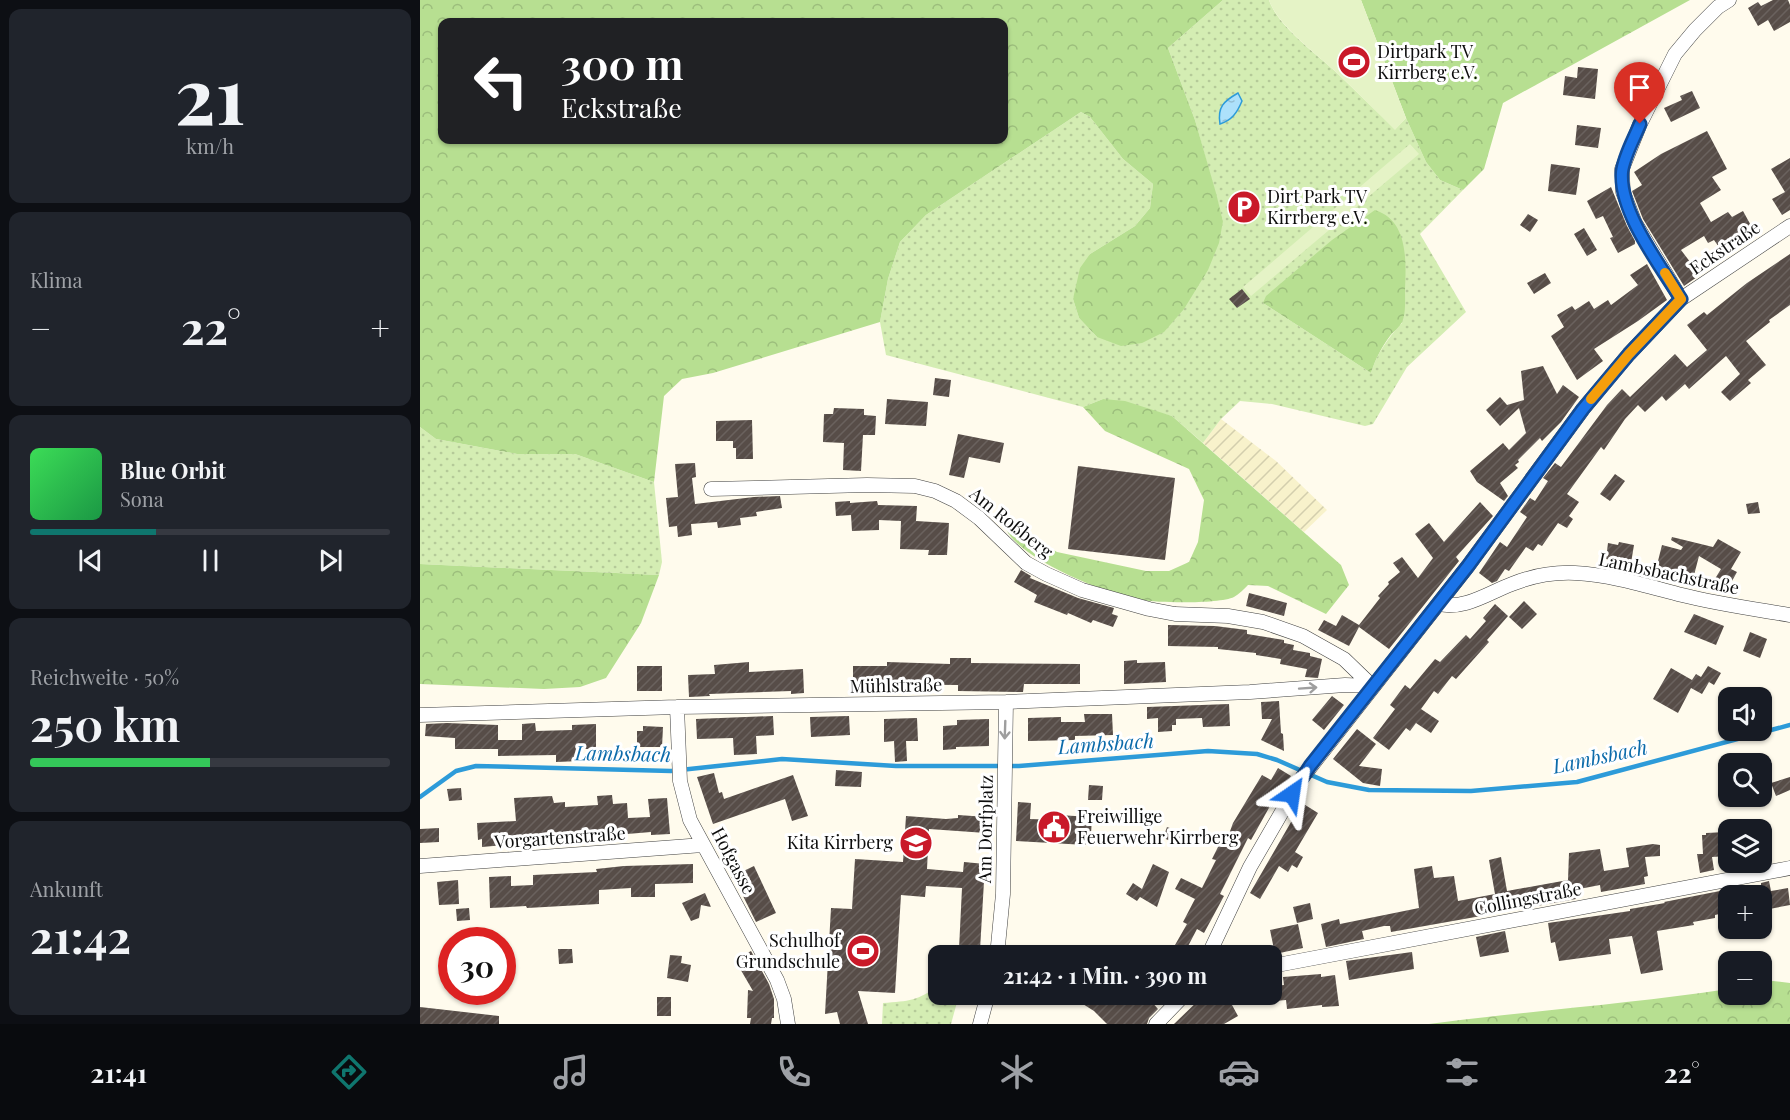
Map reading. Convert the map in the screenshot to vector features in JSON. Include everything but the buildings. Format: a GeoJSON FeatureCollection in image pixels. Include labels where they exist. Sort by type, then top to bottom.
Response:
{"type":"FeatureCollection","features":[{"type":"Feature","properties":{"kind":"street","name":"Eckstraße"},"geometry":{"type":"LineString","coordinates":[[1681,299],[1635,223],[1623,192],[1622,169],[1640,124],[1675,54],[1718,7],[1729,0]]}},
{"type":"Feature","properties":{"kind":"street","name":"Eckstraße"},"geometry":{"type":"LineString","coordinates":[[1213,945],[1250,867],[1300,780],[1439,604],[1583,409],[1629,354],[1681,299],[1790,226]]}},
{"type":"Feature","properties":{"kind":"street","name":"Am Roßberg"},"geometry":{"type":"LineString","coordinates":[[711,489],[867,485],[915,486],[935,491],[956,501],[971,512],[1020,558],[1046,574],[1082,590],[1149,609],[1175,614],[1228,616],[1263,622],[1303,636],[1344,658],[1372,686]]}},
{"type":"Feature","properties":{"kind":"street","name":"Lambsbachstraße"},"geometry":{"type":"LineString","coordinates":[[1439,604],[1450,607],[1464,604],[1514,583],[1541,575],[1575,573],[1625,580],[1684,596],[1790,615]]}},
{"type":"Feature","properties":{"kind":"street","name":"Mühlstraße"},"geometry":{"type":"LineString","coordinates":[[420,715],[677,707],[1006,702],[1250,692],[1345,685],[1372,686]]}},
{"type":"Feature","properties":{"kind":"street","name":"Am Dorfplatz"},"geometry":{"type":"LineString","coordinates":[[998,945],[1003,894],[1006,702]]}},
{"type":"Feature","properties":{"kind":"street","name":"Hofgasse"},"geometry":{"type":"LineString","coordinates":[[677,707],[680,781],[690,820],[777,981],[784,999],[788,1024]]}},
{"type":"Feature","properties":{"kind":"street","name":"Vorgartenstraße"},"geometry":{"type":"LineString","coordinates":[[420,866],[703,844]]}},
{"type":"Feature","properties":{"kind":"street","name":"Collingstraße"},"geometry":{"type":"LineString","coordinates":[[1282,964],[1790,868]]}},
{"type":"Feature","properties":{"kind":"street"},"geometry":{"type":"LineString","coordinates":[[980,1024],[985,1005]]}},
{"type":"Feature","properties":{"kind":"street"},"geometry":{"type":"LineString","coordinates":[[1156,1024],[1174,1005]]}},
{"type":"Feature","properties":{"kind":"shaded area"},"geometry":{"type":"Polygon","coordinates":[[[1221,419],[1276,461],[1327,510],[1304,532],[1203,443],[1221,419]]]}},
{"type":"Feature","properties":{"kind":"green space"},"geometry":{"type":"Polygon","coordinates":[[[420,0],[1223,0],[1168,48],[1195,120],[1223,221],[1219,243],[1208,270],[1184,309],[1164,332],[1142,343],[1121,346],[1097,337],[1079,318],[1073,299],[1080,268],[1090,254],[1135,226],[1150,208],[1153,184],[1123,159],[1090,117],[1081,112],[926,215],[900,242],[888,279],[880,322],[713,373],[682,379],[664,396],[654,482],[575,454],[517,454],[436,439],[420,427],[420,0]]]}},
{"type":"Feature","properties":{"kind":"green space"},"geometry":{"type":"Polygon","coordinates":[[[1223,0],[1269,0],[1288,29],[1395,129],[1406,118],[1426,162],[1440,180],[1463,190],[1420,234],[1466,312],[1407,367],[1373,424],[1365,426],[1272,404],[1240,401],[1221,419],[1203,443],[1172,416],[1103,399],[1083,407],[886,355],[880,322],[888,279],[900,242],[926,215],[1081,112],[1090,117],[1123,159],[1153,184],[1150,208],[1135,226],[1090,254],[1073,299],[1079,318],[1097,337],[1223,221],[1195,120],[1168,48],[1223,0]],[[1263,303],[1371,373],[1383,346],[1402,323],[1263,303]]]}},
{"type":"Feature","properties":{"kind":"green space","name":"Dirtpark TV Kirrberg e.V."},"geometry":{"type":"Polygon","coordinates":[[[1269,0],[1361,0],[1406,118],[1395,130],[1288,28],[1269,0]]]}},
{"type":"Feature","properties":{"kind":"green space"},"geometry":{"type":"Polygon","coordinates":[[[1361,0],[1690,0],[1503,103],[1484,169],[1463,190],[1440,180],[1426,162],[1406,118],[1361,0]]]}},
{"type":"Feature","properties":{"kind":"green space"},"geometry":{"type":"Polygon","coordinates":[[[1410,144],[1419,154],[1251,296],[1243,287],[1410,144]]]}},
{"type":"Feature","properties":{"kind":"green space"},"geometry":{"type":"Polygon","coordinates":[[[1375,210],[1386,215],[1400,233],[1406,267],[1405,306],[1402,322],[1384,345],[1371,373],[1263,303],[1266,296],[1332,240],[1375,210]]]}},
{"type":"Feature","properties":{"kind":"green space"},"geometry":{"type":"Polygon","coordinates":[[[1103,399],[1125,401],[1172,416],[1341,565],[1349,585],[1326,614],[1268,586],[1248,585],[1234,597],[1216,601],[1162,602],[1128,597],[1088,584],[1046,564],[1014,540],[1006,529],[1014,528],[1027,533],[1057,552],[1146,571],[1169,571],[1189,562],[1198,542],[1204,500],[1189,469],[1105,431],[1083,407],[1103,399]]]}},
{"type":"Feature","properties":{"kind":"green space"},"geometry":{"type":"Polygon","coordinates":[[[420,427],[436,439],[517,454],[575,454],[654,482],[662,562],[659,575],[420,564],[420,427]]]}},
{"type":"Feature","properties":{"kind":"green space"},"geometry":{"type":"Polygon","coordinates":[[[420,564],[659,575],[641,623],[606,678],[580,687],[544,689],[420,684],[420,564]]]}},
{"type":"Feature","properties":{"kind":"green space"},"geometry":{"type":"Polygon","coordinates":[[[1772,981],[1790,983],[1790,1024],[1429,1024],[1718,990],[1718,1005],[1772,1005],[1772,981]]]}},
{"type":"Feature","properties":{"kind":"green space"},"geometry":{"type":"Polygon","coordinates":[[[928,992],[928,1005],[956,1005],[951,1024],[882,1024],[883,1003],[900,1002],[928,992]]]}},
{"type":"Feature","properties":{"kind":"water"},"geometry":{"type":"Polygon","coordinates":[[[1238,93],[1242,101],[1238,109],[1231,118],[1220,124],[1223,105],[1238,93]]]}},
{"type":"Feature","properties":{"kind":"waterway","name":"Lambsbach"},"geometry":{"type":"LineString","coordinates":[[420,797],[456,771],[476,766],[671,771],[782,759],[896,766],[1019,766],[1208,751],[1257,754],[1277,760],[1327,782],[1369,790],[1471,791],[1577,782],[1790,725]]}},
{"type":"Feature","properties":{"kind":"slow traffic"},"geometry":{"type":"LineString","coordinates":[[1591,399],[1629,354],[1681,299],[1665,273]]}},
{"type":"Feature","properties":{"kind":"place","name":"Dirtpark TV Kirrberg e.V."},"geometry":{"type":"Point","coordinates":[1354,62]}},
{"type":"Feature","properties":{"kind":"place","name":"Dirt Park TV Kirrberg e.V."},"geometry":{"type":"Point","coordinates":[1244,207]}},
{"type":"Feature","properties":{"kind":"place","name":"Freiwillige Feuerwehr Kirrberg"},"geometry":{"type":"Point","coordinates":[1054,827]}},
{"type":"Feature","properties":{"kind":"place","name":"Kita Kirrberg"},"geometry":{"type":"Point","coordinates":[916,843]}},
{"type":"Feature","properties":{"kind":"place","name":"Schulhof Grundschule"},"geometry":{"type":"Point","coordinates":[863,951]}},
{"type":"Feature","properties":{"kind":"route"},"geometry":{"type":"LineString","coordinates":[[1292,794],[1310,766],[1468,566],[1583,409],[1629,354],[1681,299],[1635,223],[1623,192],[1622,169],[1640,124]]}}]}
